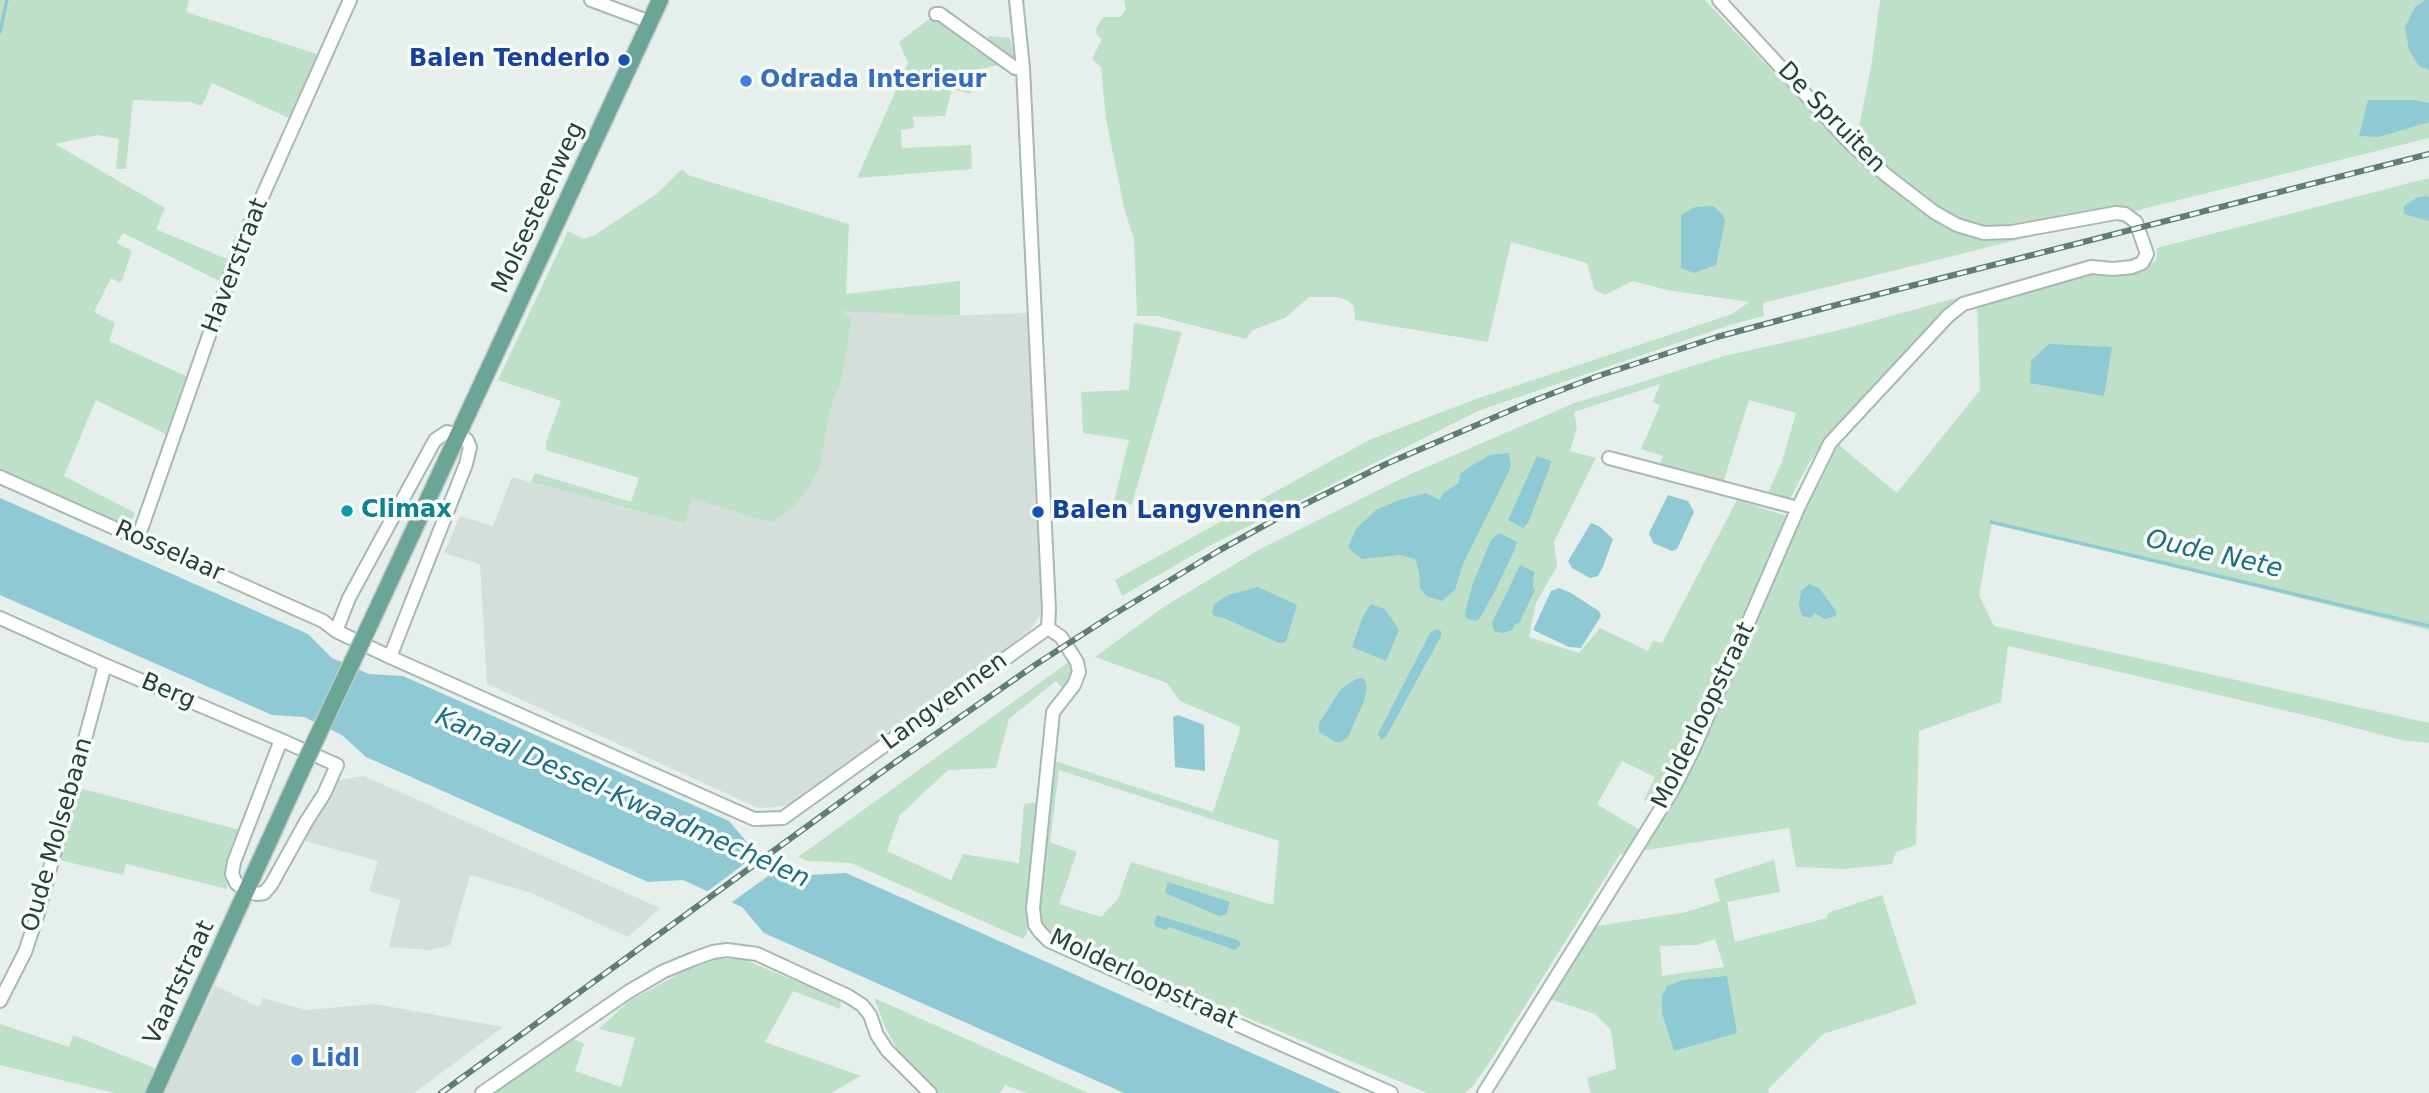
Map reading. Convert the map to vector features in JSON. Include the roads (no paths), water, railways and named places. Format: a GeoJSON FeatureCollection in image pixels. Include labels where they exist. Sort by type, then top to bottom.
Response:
{"type":"FeatureCollection","features":[{"type":"Feature","properties":{"kind":"main road","name":"Molsesteenweg"},"geometry":{"type":"LineString","coordinates":[[302,771],[660,0]]}},
{"type":"Feature","properties":{"kind":"main road","name":"Vaartstraat"},"geometry":{"type":"LineString","coordinates":[[154,1093],[302,771]]}},
{"type":"Feature","properties":{"kind":"street","name":"Haverstraat"},"geometry":{"type":"LineString","coordinates":[[138,538],[241,244],[350,0]]}},
{"type":"Feature","properties":{"kind":"street"},"geometry":{"type":"LineString","coordinates":[[591,0],[650,22]]}},
{"type":"Feature","properties":{"kind":"street"},"geometry":{"type":"LineString","coordinates":[[1016,0],[1023,68],[1048,628]]}},
{"type":"Feature","properties":{"kind":"street","name":"De Spruiten"},"geometry":{"type":"LineString","coordinates":[[1719,0],[1850,143],[1934,212],[1957,225],[1984,233],[2012,232],[2116,213],[2125,214],[2136,222],[2144,243]]}},
{"type":"Feature","properties":{"kind":"street"},"geometry":{"type":"LineString","coordinates":[[936,14],[940,14],[1015,68],[1023,68]]}},
{"type":"Feature","properties":{"kind":"street","name":"Molderloopstraat"},"geometry":{"type":"LineString","coordinates":[[1484,1093],[1672,791],[1698,739],[1798,508],[1830,443],[1955,309],[1971,301],[2091,267],[2122,269],[2142,263],[2147,254],[2144,243]]}},
{"type":"Feature","properties":{"kind":"street"},"geometry":{"type":"LineString","coordinates":[[336,631],[349,598],[435,440],[447,432],[458,435],[467,440],[470,447],[466,464],[390,657]]}},
{"type":"Feature","properties":{"kind":"street"},"geometry":{"type":"LineString","coordinates":[[1609,458],[1798,508]]}},
{"type":"Feature","properties":{"kind":"street","name":"Rosselaar"},"geometry":{"type":"LineString","coordinates":[[0,477],[323,621],[336,631]]}},
{"type":"Feature","properties":{"kind":"street","name":"Berg"},"geometry":{"type":"LineString","coordinates":[[0,618],[337,765],[324,794],[271,885],[264,893],[246,891]]}},
{"type":"Feature","properties":{"kind":"street","name":"Molderloopstraat"},"geometry":{"type":"LineString","coordinates":[[1048,628],[1061,638],[1077,662],[1079,672],[1074,685],[1053,712],[1033,908],[1035,925],[1040,932],[1049,941],[1062,947],[1391,1093]]}},
{"type":"Feature","properties":{"kind":"street","name":"Langvennen"},"geometry":{"type":"LineString","coordinates":[[336,631],[745,817],[768,820],[783,818],[1048,628]]}},
{"type":"Feature","properties":{"kind":"street","name":"Oude Molsebaan"},"geometry":{"type":"LineString","coordinates":[[0,1001],[25,952],[38,913],[105,665]]}},
{"type":"Feature","properties":{"kind":"street"},"geometry":{"type":"LineString","coordinates":[[246,891],[236,883],[232,874],[234,862],[281,740]]}},
{"type":"Feature","properties":{"kind":"street"},"geometry":{"type":"LineString","coordinates":[[482,1093],[628,992],[664,971],[713,952],[727,950],[757,954],[862,1005],[870,1015],[877,1035],[887,1050],[930,1093]]}},
{"type":"Feature","properties":{"kind":"water"},"geometry":{"type":"Polygon","coordinates":[[[2429,0],[2429,70],[2419,66],[2409,50],[2405,27],[2415,7],[2429,0]]]}},
{"type":"Feature","properties":{"kind":"water"},"geometry":{"type":"Polygon","coordinates":[[[2368,100],[2415,100],[2429,103],[2429,122],[2379,137],[2359,136],[2368,100]]]}},
{"type":"Feature","properties":{"kind":"water"},"geometry":{"type":"Polygon","coordinates":[[[2418,197],[2429,197],[2429,221],[2404,214],[2404,206],[2418,197]]]}},
{"type":"Feature","properties":{"kind":"water"},"geometry":{"type":"Polygon","coordinates":[[[1713,206],[1725,221],[1716,265],[1694,273],[1681,268],[1681,215],[1695,207],[1713,206]]]}},
{"type":"Feature","properties":{"kind":"water"},"geometry":{"type":"Polygon","coordinates":[[[2049,344],[2112,347],[2104,396],[2030,383],[2031,361],[2049,344]]]}},
{"type":"Feature","properties":{"kind":"water"},"geometry":{"type":"Polygon","coordinates":[[[1509,453],[1511,467],[1463,564],[1455,590],[1442,601],[1426,596],[1420,588],[1415,559],[1400,555],[1362,559],[1348,548],[1356,529],[1376,510],[1426,493],[1440,500],[1443,493],[1459,483],[1460,474],[1471,466],[1490,455],[1509,453]]]}},
{"type":"Feature","properties":{"kind":"water"},"geometry":{"type":"Polygon","coordinates":[[[1537,456],[1551,461],[1528,523],[1523,528],[1508,520],[1537,456]]]}},
{"type":"Feature","properties":{"kind":"water"},"geometry":{"type":"Polygon","coordinates":[[[1668,495],[1688,501],[1694,512],[1677,549],[1672,551],[1653,543],[1649,533],[1668,495]]]}},
{"type":"Feature","properties":{"kind":"water","name":"Kanaal Dessel-Kwaadmechelen"},"geometry":{"type":"Polygon","coordinates":[[[0,498],[308,634],[332,658],[369,674],[403,676],[729,821],[751,847],[811,875],[846,873],[1342,1093],[1124,1093],[764,933],[742,907],[683,880],[648,882],[366,757],[342,735],[304,717],[272,715],[0,595],[0,498]]]}},
{"type":"Feature","properties":{"kind":"water"},"geometry":{"type":"Polygon","coordinates":[[[1591,523],[1599,526],[1613,539],[1598,576],[1590,578],[1572,568],[1568,561],[1591,523]]]}},
{"type":"Feature","properties":{"kind":"water"},"geometry":{"type":"Polygon","coordinates":[[[1499,533],[1517,542],[1494,593],[1480,618],[1475,621],[1466,618],[1465,613],[1473,583],[1491,540],[1499,533]]]}},
{"type":"Feature","properties":{"kind":"water"},"geometry":{"type":"Polygon","coordinates":[[[1520,565],[1534,572],[1535,590],[1519,623],[1515,624],[1512,630],[1502,633],[1494,631],[1492,623],[1520,565]]]}},
{"type":"Feature","properties":{"kind":"water"},"geometry":{"type":"Polygon","coordinates":[[[1809,584],[1819,588],[1836,611],[1836,616],[1825,619],[1814,613],[1811,618],[1802,616],[1799,605],[1801,591],[1809,584]]]}},
{"type":"Feature","properties":{"kind":"water"},"geometry":{"type":"Polygon","coordinates":[[[1258,587],[1297,605],[1286,642],[1279,643],[1214,616],[1214,604],[1228,595],[1258,587]]]}},
{"type":"Feature","properties":{"kind":"water"},"geometry":{"type":"Polygon","coordinates":[[[1559,588],[1599,611],[1601,616],[1581,648],[1569,647],[1533,630],[1551,591],[1559,588]]]}},
{"type":"Feature","properties":{"kind":"water"},"geometry":{"type":"Polygon","coordinates":[[[1371,604],[1385,609],[1399,630],[1386,661],[1352,647],[1363,616],[1371,604]]]}},
{"type":"Feature","properties":{"kind":"water"},"geometry":{"type":"Polygon","coordinates":[[[1436,629],[1441,631],[1441,636],[1386,737],[1381,740],[1378,734],[1430,633],[1436,629]]]}},
{"type":"Feature","properties":{"kind":"water"},"geometry":{"type":"Polygon","coordinates":[[[1362,678],[1367,688],[1364,701],[1348,737],[1336,742],[1319,732],[1319,723],[1341,689],[1362,678]]]}},
{"type":"Feature","properties":{"kind":"water"},"geometry":{"type":"Polygon","coordinates":[[[1178,715],[1204,725],[1205,771],[1175,767],[1173,717],[1178,715]]]}},
{"type":"Feature","properties":{"kind":"water"},"geometry":{"type":"Polygon","coordinates":[[[1168,882],[1230,902],[1226,915],[1219,916],[1165,893],[1168,882]]]}},
{"type":"Feature","properties":{"kind":"water"},"geometry":{"type":"Polygon","coordinates":[[[1157,915],[1238,940],[1241,944],[1235,950],[1169,927],[1166,930],[1155,926],[1157,915]]]}},
{"type":"Feature","properties":{"kind":"water"},"geometry":{"type":"Polygon","coordinates":[[[1727,976],[1737,1033],[1674,1051],[1662,1013],[1662,996],[1667,986],[1683,980],[1727,976]]]}},
{"type":"Feature","properties":{"kind":"waterway"},"geometry":{"type":"LineString","coordinates":[[0,32],[7,0]]}},
{"type":"Feature","properties":{"kind":"waterway","name":"Oude Nete"},"geometry":{"type":"LineString","coordinates":[[1991,522],[2429,626]]}},
{"type":"Feature","properties":{"kind":"railway"},"geometry":{"type":"LineString","coordinates":[[441,1093],[890,766],[1035,665],[1220,550],[1386,464],[1530,402],[1598,376],[1717,337],[2429,154]]}},
{"type":"Feature","properties":{"kind":"place","name":"Balen Tenderlo"},"geometry":{"type":"Point","coordinates":[624,60]}},
{"type":"Feature","properties":{"kind":"place","name":"Odrada Interieur"},"geometry":{"type":"Point","coordinates":[746,81]}},
{"type":"Feature","properties":{"kind":"place","name":"Climax"},"geometry":{"type":"Point","coordinates":[347,511]}},
{"type":"Feature","properties":{"kind":"place","name":"Balen Langvennen"},"geometry":{"type":"Point","coordinates":[1038,512]}},
{"type":"Feature","properties":{"kind":"place","name":"Lidl"},"geometry":{"type":"Point","coordinates":[297,1060]}}]}
